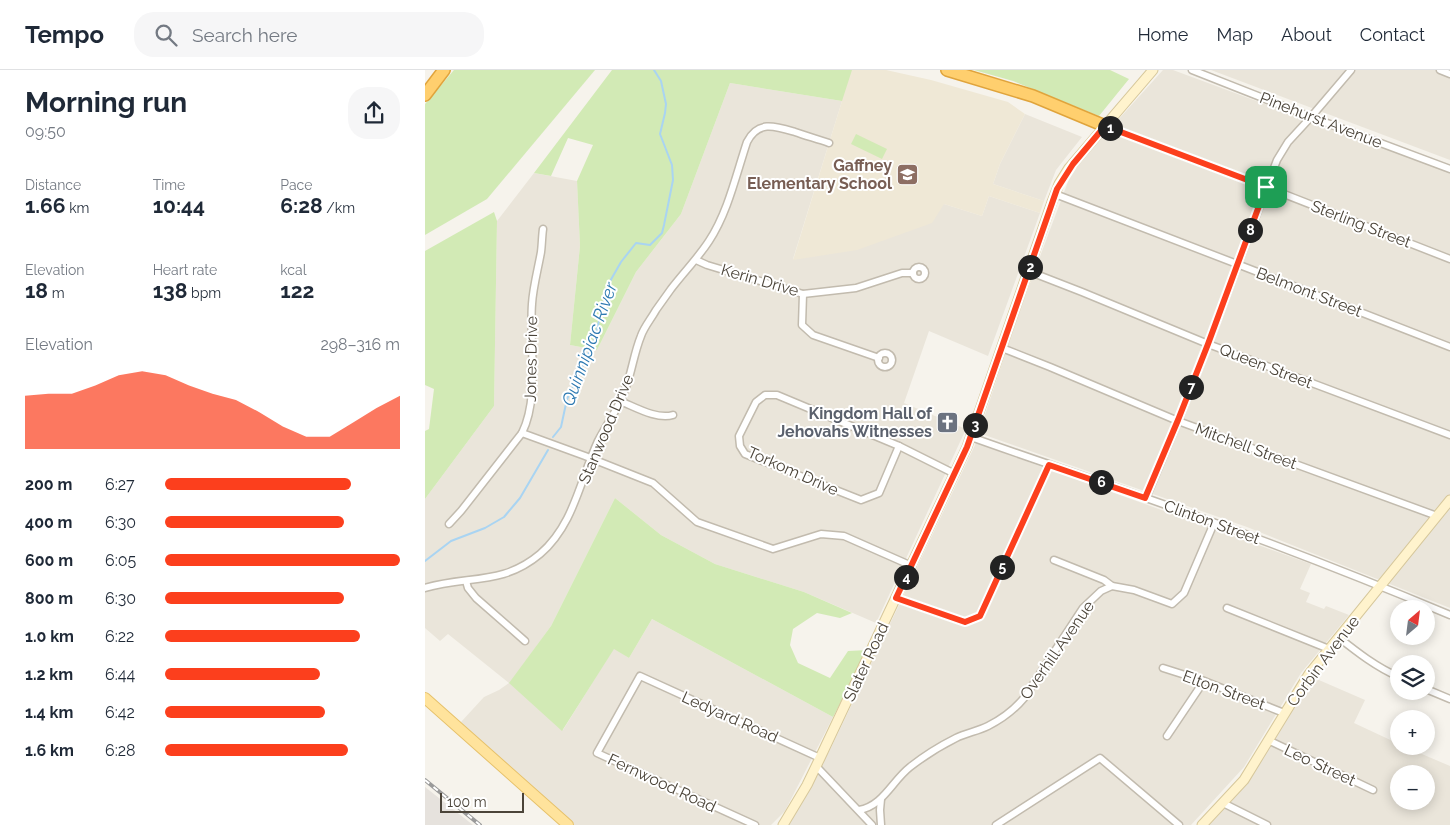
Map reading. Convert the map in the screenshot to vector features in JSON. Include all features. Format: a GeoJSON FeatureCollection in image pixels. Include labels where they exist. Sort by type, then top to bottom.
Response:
{"type":"FeatureCollection","features":[{"type":"Feature","properties":{"kind":"highway"},"geometry":{"type":"LineString","coordinates":[[425,84],[438,70]]}},
{"type":"Feature","properties":{"kind":"highway"},"geometry":{"type":"LineString","coordinates":[[425,95],[444,70]]}},
{"type":"Feature","properties":{"kind":"highway"},"geometry":{"type":"LineString","coordinates":[[947,70],[1033,96],[1105,126]]}},
{"type":"Feature","properties":{"kind":"main road","name":"Slater Road"},"geometry":{"type":"LineString","coordinates":[[783,825],[807,785],[912,566],[971,437],[1055,194],[1067,171],[1153,70]]}},
{"type":"Feature","properties":{"kind":"main road","name":"Corbin Avenue"},"geometry":{"type":"LineString","coordinates":[[1202,825],[1244,780],[1304,680],[1450,500]]}},
{"type":"Feature","properties":{"kind":"main road"},"geometry":{"type":"LineString","coordinates":[[425,698],[568,825]]}},
{"type":"Feature","properties":{"kind":"street","name":"Pinehurst Avenue"},"geometry":{"type":"LineString","coordinates":[[1192,70],[1450,169]]}},
{"type":"Feature","properties":{"kind":"street"},"geometry":{"type":"LineString","coordinates":[[1145,498],[1208,344],[1277,160],[1288,142],[1351,70]]}},
{"type":"Feature","properties":{"kind":"street"},"geometry":{"type":"LineString","coordinates":[[1440,70],[1450,74]]}},
{"type":"Feature","properties":{"kind":"street","name":"Stanwood Drive"},"geometry":{"type":"LineString","coordinates":[[425,588],[449,582],[487,579],[507,573],[530,562],[548,547],[562,530],[598,441],[620,401],[640,337],[672,288],[709,242],[719,224],[747,142],[753,132],[759,128],[770,126],[829,143]]}},
{"type":"Feature","properties":{"kind":"street","name":"Sterling Street"},"geometry":{"type":"LineString","coordinates":[[1105,126],[1450,259]]}},
{"type":"Feature","properties":{"kind":"street","name":"Belmont Street"},"geometry":{"type":"LineString","coordinates":[[1055,194],[1450,347]]}},
{"type":"Feature","properties":{"kind":"street","name":"Jones Drive"},"geometry":{"type":"LineString","coordinates":[[449,524],[522,433],[526,425],[532,384],[531,307],[541,252],[543,229]]}},
{"type":"Feature","properties":{"kind":"street","name":"Kerin Drive"},"geometry":{"type":"LineString","coordinates":[[695,260],[803,294],[856,288],[901,273],[913,273]]}},
{"type":"Feature","properties":{"kind":"street","name":"Queen Street"},"geometry":{"type":"LineString","coordinates":[[1028,271],[1208,344],[1450,435]]}},
{"type":"Feature","properties":{"kind":"street"},"geometry":{"type":"LineString","coordinates":[[803,294],[802,325],[813,335],[879,358]]}},
{"type":"Feature","properties":{"kind":"street","name":"Mitchell Street"},"geometry":{"type":"LineString","coordinates":[[1002,348],[1178,420],[1437,516]]}},
{"type":"Feature","properties":{"kind":"street","name":"Torkom Drive"},"geometry":{"type":"LineString","coordinates":[[899,446],[879,493],[861,500],[745,454],[740,446],[739,436],[756,402],[765,395],[777,395],[899,446],[955,474]]}},
{"type":"Feature","properties":{"kind":"street"},"geometry":{"type":"LineString","coordinates":[[620,401],[658,416],[668,417],[673,415]]}},
{"type":"Feature","properties":{"kind":"street"},"geometry":{"type":"LineString","coordinates":[[522,433],[653,483],[697,522],[773,549],[821,534],[844,536],[912,566]]}},
{"type":"Feature","properties":{"kind":"street","name":"Clinton Street"},"geometry":{"type":"LineString","coordinates":[[971,437],[1214,523],[1380,586],[1450,615]]}},
{"type":"Feature","properties":{"kind":"street"},"geometry":{"type":"LineString","coordinates":[[896,598],[965,622],[980,616],[1049,465]]}},
{"type":"Feature","properties":{"kind":"street","name":"Overhill Avenue"},"geometry":{"type":"LineString","coordinates":[[1054,560],[1105,580],[1112,586],[1134,590],[1173,604],[1184,593],[1214,523]]}},
{"type":"Feature","properties":{"kind":"street"},"geometry":{"type":"LineString","coordinates":[[466,581],[476,598],[525,641]]}},
{"type":"Feature","properties":{"kind":"street","name":"Overhill Avenue"},"geometry":{"type":"LineString","coordinates":[[859,810],[871,806],[881,799],[895,781],[918,761],[957,738],[988,726],[1006,716],[1024,698],[1083,608],[1101,591],[1112,586]]}},
{"type":"Feature","properties":{"kind":"street"},"geometry":{"type":"LineString","coordinates":[[1227,608],[1329,649]]}},
{"type":"Feature","properties":{"kind":"street"},"geometry":{"type":"LineString","coordinates":[[1338,637],[1390,673]]}},
{"type":"Feature","properties":{"kind":"street","name":"Elton Street"},"geometry":{"type":"LineString","coordinates":[[1163,668],[1203,681],[1284,713]]}},
{"type":"Feature","properties":{"kind":"street","name":"Ledyard Road"},"geometry":{"type":"LineString","coordinates":[[640,676],[818,762]]}},
{"type":"Feature","properties":{"kind":"street","name":"Fernwood Road"},"geometry":{"type":"LineString","coordinates":[[640,676],[597,753],[755,825]]}},
{"type":"Feature","properties":{"kind":"street"},"geometry":{"type":"LineString","coordinates":[[1167,736],[1203,681]]}},
{"type":"Feature","properties":{"kind":"street"},"geometry":{"type":"LineString","coordinates":[[1435,693],[1450,699]]}},
{"type":"Feature","properties":{"kind":"street","name":"Leo Street"},"geometry":{"type":"LineString","coordinates":[[1268,740],[1373,790]]}},
{"type":"Feature","properties":{"kind":"street"},"geometry":{"type":"LineString","coordinates":[[996,825],[1100,758],[1179,825]]}},
{"type":"Feature","properties":{"kind":"street"},"geometry":{"type":"LineString","coordinates":[[818,762],[873,825]]}},
{"type":"Feature","properties":{"kind":"street"},"geometry":{"type":"LineString","coordinates":[[881,799],[881,825]]}},
{"type":"Feature","properties":{"kind":"street"},"geometry":{"type":"LineString","coordinates":[[1223,803],[1267,825]]}},
{"type":"Feature","properties":{"kind":"shaded area","name":"Gaffney Elementary School"},"geometry":{"type":"Polygon","coordinates":[[[771,70],[886,70],[931,80],[1008,102],[1025,114],[1000,164],[993,184],[1044,201],[1040,213],[989,196],[982,216],[944,204],[932,223],[857,250],[793,260],[842,101],[771,70]]]}},
{"type":"Feature","properties":{"kind":"shaded area"},"geometry":{"type":"Polygon","coordinates":[[[1163,70],[1173,70],[1450,173],[1450,608],[1435,602],[1435,600],[1430,600],[1247,527],[979,433],[1017,318],[1072,171],[1163,70]]]}},
{"type":"Feature","properties":{"kind":"shaded area"},"geometry":{"type":"Polygon","coordinates":[[[1211,70],[1450,70],[1450,160],[1211,70]]]}},
{"type":"Feature","properties":{"kind":"shaded area"},"geometry":{"type":"Polygon","coordinates":[[[730,83],[842,101],[793,259],[944,204],[982,216],[989,196],[1040,213],[988,356],[929,331],[904,403],[966,429],[876,623],[804,592],[715,564],[661,535],[615,498],[551,626],[510,683],[563,730],[614,648],[629,658],[652,619],[833,717],[785,811],[771,825],[574,825],[461,722],[484,697],[509,683],[448,634],[440,641],[425,628],[425,499],[494,406],[497,221],[534,173],[577,181],[580,246],[570,345],[597,350],[636,272],[681,214],[730,83]]]}},
{"type":"Feature","properties":{"kind":"shaded area"},"geometry":{"type":"Polygon","coordinates":[[[1025,114],[1082,137],[1056,170],[1044,201],[993,184],[1000,164],[1025,114]]]}},
{"type":"Feature","properties":{"kind":"shaded area"},"geometry":{"type":"Polygon","coordinates":[[[976,443],[1311,564],[1300,589],[1310,593],[1306,602],[1324,609],[1326,606],[1349,615],[1301,673],[1244,767],[1191,825],[786,825],[831,748],[976,443]]]}},
{"type":"Feature","properties":{"kind":"shaded area"},"geometry":{"type":"Polygon","coordinates":[[[1312,677],[1365,700],[1354,723],[1390,740],[1390,755],[1424,755],[1450,766],[1450,825],[1208,825],[1248,783],[1312,677]]]}},
{"type":"Feature","properties":{"kind":"shaded area"},"geometry":{"type":"Polygon","coordinates":[[[425,787],[473,825],[425,825],[425,787]]]}},
{"type":"Feature","properties":{"kind":"green space"},"geometry":{"type":"Polygon","coordinates":[[[454,70],[595,70],[487,199],[425,235],[425,104],[454,70]]]}},
{"type":"Feature","properties":{"kind":"green space"},"geometry":{"type":"Polygon","coordinates":[[[612,70],[852,70],[842,101],[730,83],[681,214],[636,272],[597,350],[570,345],[580,246],[577,181],[593,145],[568,138],[551,176],[534,173],[612,70]]]}},
{"type":"Feature","properties":{"kind":"green space"},"geometry":{"type":"Polygon","coordinates":[[[974,70],[1110,70],[1129,79],[1099,116],[1013,81],[974,70]]]}},
{"type":"Feature","properties":{"kind":"green space"},"geometry":{"type":"Polygon","coordinates":[[[856,134],[887,149],[882,159],[851,144],[856,134]]]}},
{"type":"Feature","properties":{"kind":"green space"},"geometry":{"type":"Polygon","coordinates":[[[494,212],[497,221],[494,406],[425,499],[425,431],[429,429],[434,389],[425,385],[425,251],[494,212]]]}},
{"type":"Feature","properties":{"kind":"green space"},"geometry":{"type":"Polygon","coordinates":[[[615,498],[661,535],[715,564],[804,592],[852,613],[840,618],[817,613],[793,629],[790,645],[798,663],[830,678],[848,651],[868,650],[833,717],[652,619],[629,658],[614,649],[562,731],[509,683],[551,626],[615,498]]]}},
{"type":"Feature","properties":{"kind":"waterway","name":"Quinnipiac River"},"geometry":{"type":"LineString","coordinates":[[553,437],[561,427],[567,399],[593,344],[609,283],[621,262],[636,243],[650,245],[662,233],[673,180],[672,165],[660,134],[666,104],[661,81],[654,70]]}},
{"type":"Feature","properties":{"kind":"waterway","name":"Quinnipiac River"},"geometry":{"type":"LineString","coordinates":[[425,561],[451,541],[485,528],[504,517],[520,498],[548,450]]}},
{"type":"Feature","properties":{"kind":"railway"},"geometry":{"type":"LineString","coordinates":[[425,780],[480,825]]}},
{"type":"Feature","properties":{"kind":"place","name":"Gaffney Elementary School"},"geometry":{"type":"Point","coordinates":[908,174]}},
{"type":"Feature","properties":{"kind":"place","name":"Kingdom Hall of Jehovahs Witnesses"},"geometry":{"type":"Point","coordinates":[948,422]}},
{"type":"Feature","properties":{"kind":"route"},"geometry":{"type":"LineString","coordinates":[[1105,126],[1266,187],[1208,344],[1145,498],[1049,465],[980,616],[965,622],[896,598],[967,447],[1057,189],[1067,171],[1105,126]]}}]}
